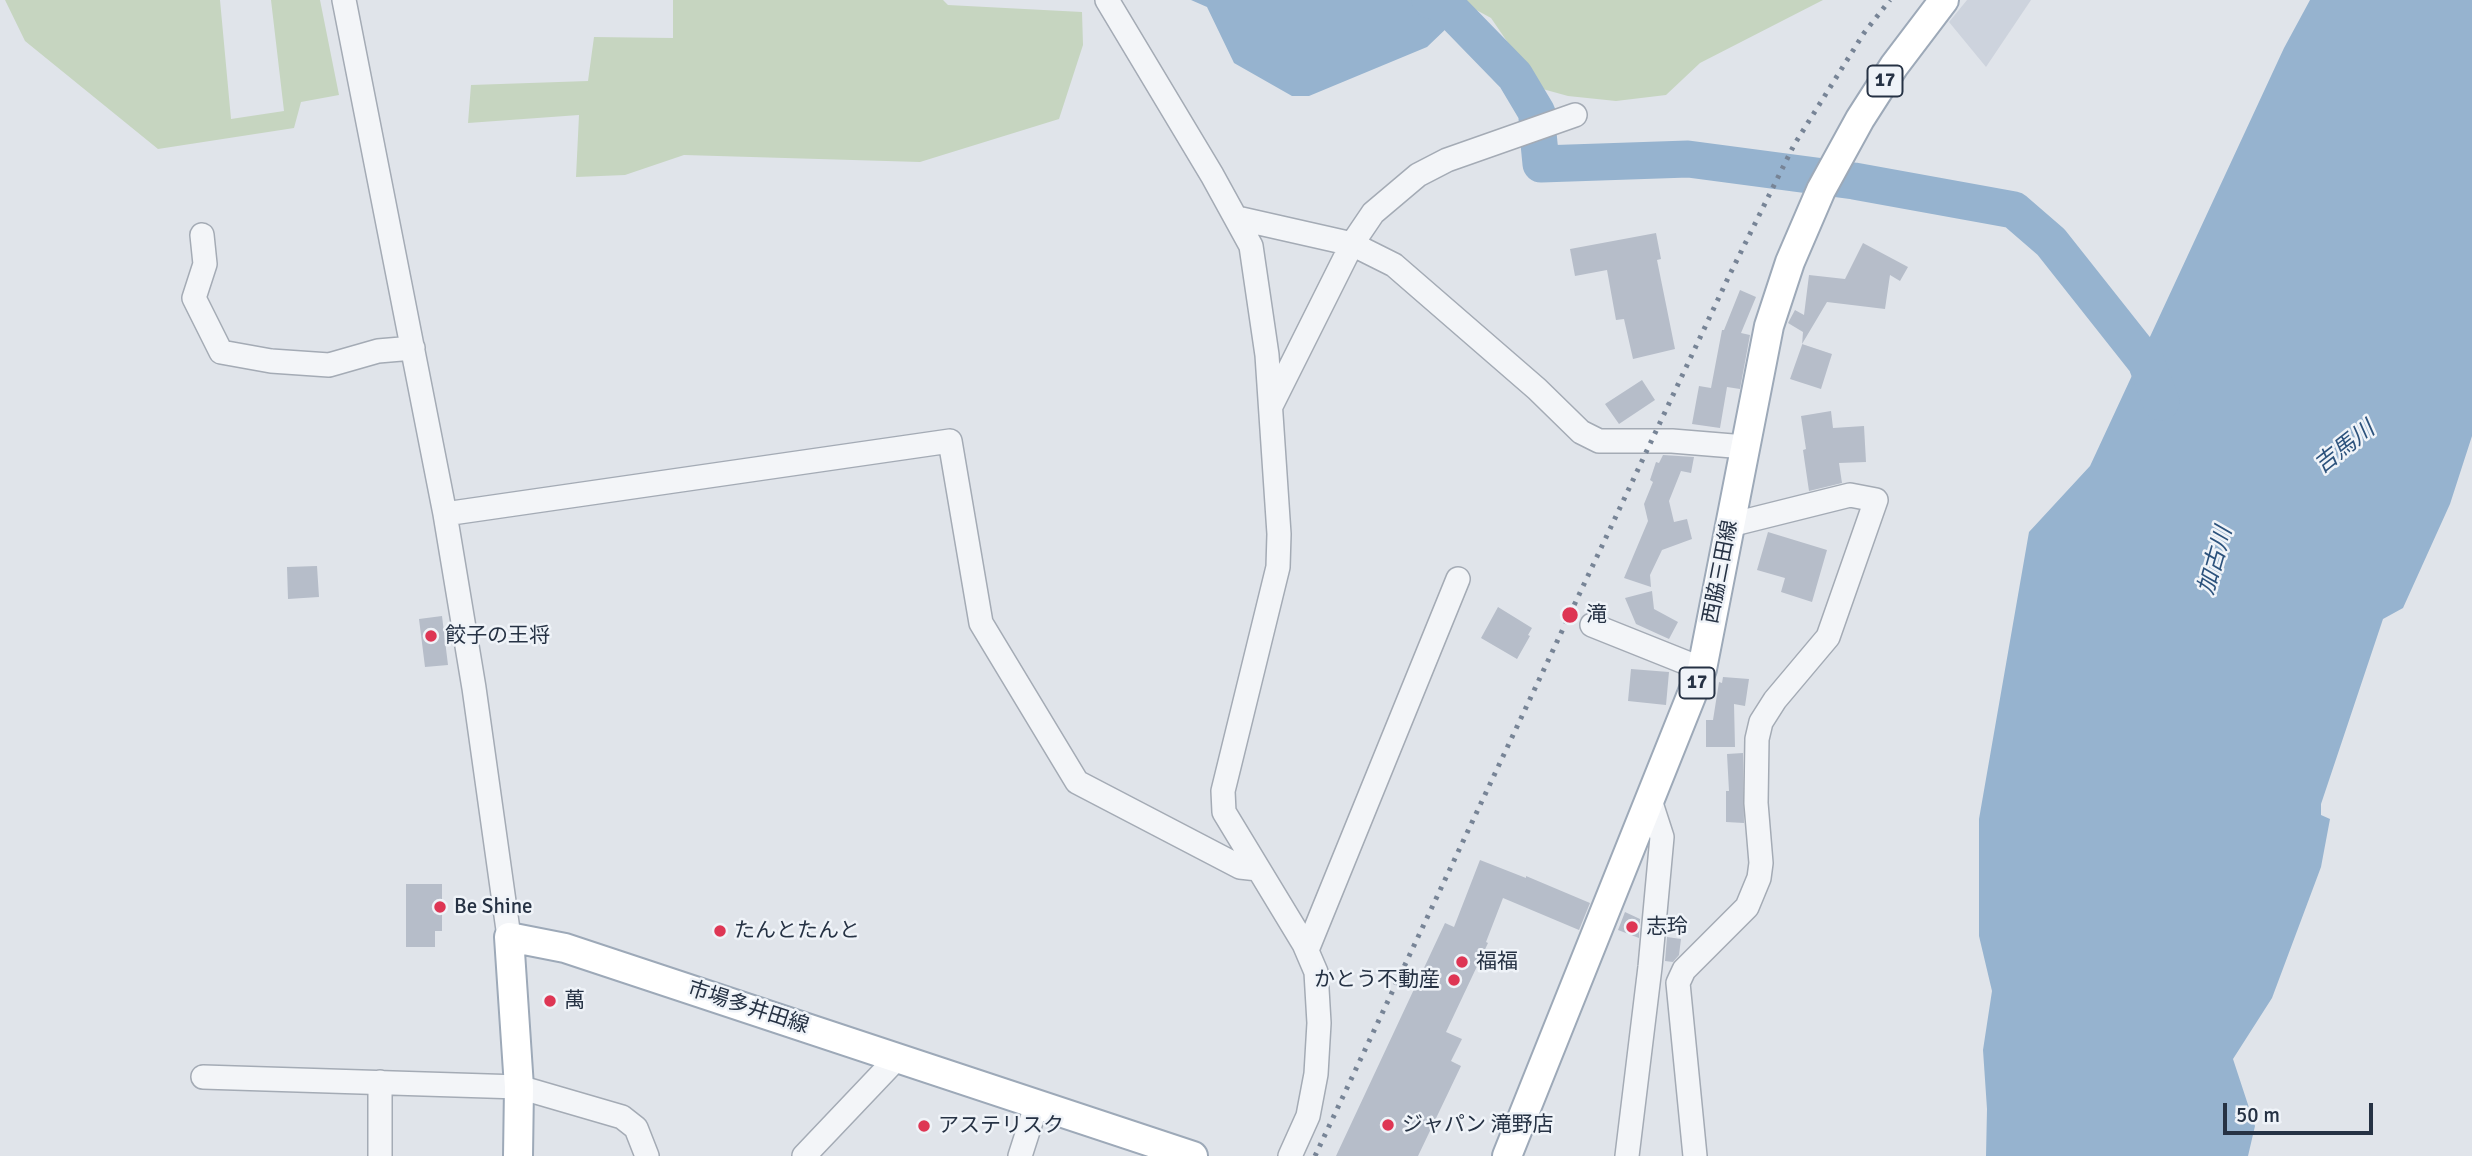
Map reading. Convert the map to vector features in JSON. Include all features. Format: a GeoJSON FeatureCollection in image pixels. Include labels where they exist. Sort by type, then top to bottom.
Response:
{"type":"FeatureCollection","features":[{"type":"Feature","properties":{"kind":"main road","name":"西脇三田線"},"geometry":{"type":"LineString","coordinates":[[1507,1156],[1702,668],[1769,326],[1790,262],[1827,179],[1860,119],[1894,66],[1944,0]]}},
{"type":"Feature","properties":{"kind":"main road","name":"市場多井田線"},"geometry":{"type":"LineString","coordinates":[[509,937],[565,948],[1193,1156]]}},
{"type":"Feature","properties":{"kind":"main road"},"geometry":{"type":"LineString","coordinates":[[509,937],[519,1087],[518,1156]]}},
{"type":"Feature","properties":{"kind":"street"},"geometry":{"type":"LineString","coordinates":[[344,0],[445,514],[474,688],[509,937]]}},
{"type":"Feature","properties":{"kind":"street"},"geometry":{"type":"LineString","coordinates":[[1107,0],[1251,246],[1268,355],[1279,534],[1278,567],[1223,791],[1224,812],[1307,950],[1316,972],[1319,1023],[1316,1074],[1308,1116],[1290,1156]]}},
{"type":"Feature","properties":{"kind":"street"},"geometry":{"type":"LineString","coordinates":[[1271,407],[1352,244],[1373,213],[1418,175],[1447,160],[1574,115]]}},
{"type":"Feature","properties":{"kind":"street"},"geometry":{"type":"LineString","coordinates":[[1237,218],[1352,244],[1394,265],[1537,389],[1581,432],[1599,441],[1672,441],[1745,447]]}},
{"type":"Feature","properties":{"kind":"street"},"geometry":{"type":"LineString","coordinates":[[202,234],[205,264],[194,298],[221,352],[271,361],[329,365],[379,351],[413,348]]}},
{"type":"Feature","properties":{"kind":"street"},"geometry":{"type":"LineString","coordinates":[[445,514],[950,441],[981,622],[1077,782],[1240,867],[1258,869]]}},
{"type":"Feature","properties":{"kind":"street"},"geometry":{"type":"LineString","coordinates":[[1695,1156],[1678,983],[1684,970],[1747,906],[1759,878],[1761,863],[1756,803],[1757,739],[1761,722],[1775,700],[1828,637],[1876,500],[1850,495],[1730,525]]}},
{"type":"Feature","properties":{"kind":"street"},"geometry":{"type":"LineString","coordinates":[[1307,950],[1458,579]]}},
{"type":"Feature","properties":{"kind":"street"},"geometry":{"type":"LineString","coordinates":[[1591,625],[1702,668]]}},
{"type":"Feature","properties":{"kind":"street"},"geometry":{"type":"LineString","coordinates":[[1628,1156],[1662,837],[1650,800]]}},
{"type":"Feature","properties":{"kind":"street"},"geometry":{"type":"LineString","coordinates":[[804,1156],[898,1057]]}},
{"type":"Feature","properties":{"kind":"street"},"geometry":{"type":"LineString","coordinates":[[203,1077],[519,1087],[622,1117],[636,1128],[647,1156]]}},
{"type":"Feature","properties":{"kind":"street"},"geometry":{"type":"LineString","coordinates":[[380,1082],[380,1156]]}},
{"type":"Feature","properties":{"kind":"street"},"geometry":{"type":"LineString","coordinates":[[1020,1156],[1037,1103]]}},
{"type":"Feature","properties":{"kind":"shaded area"},"geometry":{"type":"Polygon","coordinates":[[[1967,0],[2031,0],[1986,67],[1949,22],[1967,0]]]}},
{"type":"Feature","properties":{"kind":"green space"},"geometry":{"type":"Polygon","coordinates":[[[5,0],[220,0],[231,119],[284,111],[271,0],[320,0],[339,95],[301,102],[294,128],[158,149],[25,41],[5,0]]]}},
{"type":"Feature","properties":{"kind":"green space"},"geometry":{"type":"Polygon","coordinates":[[[673,0],[943,0],[948,5],[1082,12],[1083,45],[1059,119],[920,162],[684,155],[625,175],[576,177],[579,115],[468,123],[471,85],[588,81],[594,37],[673,38],[673,0]]]}},
{"type":"Feature","properties":{"kind":"green space"},"geometry":{"type":"Polygon","coordinates":[[[1458,0],[1823,0],[1700,63],[1666,95],[1616,101],[1568,96],[1539,88],[1491,18],[1458,0]]]}},
{"type":"Feature","properties":{"kind":"water"},"geometry":{"type":"Polygon","coordinates":[[[1191,0],[1458,0],[1467,5],[1447,20],[1450,25],[1427,47],[1309,96],[1292,96],[1234,63],[1207,7],[1191,0]]]}},
{"type":"Feature","properties":{"kind":"water"},"geometry":{"type":"Polygon","coordinates":[[[2310,0],[2472,0],[2472,436],[2450,504],[2403,608],[2383,619],[2321,804],[2321,815],[2330,819],[2321,867],[2272,998],[2233,1059],[2255,1126],[2248,1156],[1986,1156],[1987,1109],[1983,1050],[1992,991],[1979,936],[1979,819],[2029,532],[2090,466],[2284,48],[2310,0]]]}},
{"type":"Feature","properties":{"kind":"building"},"geometry":{"type":"Polygon","coordinates":[[[1656,233],[1661,259],[1657,260],[1675,349],[1633,359],[1624,319],[1616,320],[1607,270],[1575,276],[1570,249],[1656,233]]]}},
{"type":"Feature","properties":{"kind":"building"},"geometry":{"type":"Polygon","coordinates":[[[1863,243],[1908,267],[1900,281],[1890,275],[1885,309],[1827,302],[1802,344],[1803,332],[1788,323],[1795,310],[1804,315],[1809,275],[1845,279],[1863,243]]]}},
{"type":"Feature","properties":{"kind":"building"},"geometry":{"type":"Polygon","coordinates":[[[1740,290],[1756,297],[1741,333],[1750,335],[1740,389],[1727,387],[1720,428],[1692,424],[1699,386],[1711,388],[1722,330],[1740,290]]]}},
{"type":"Feature","properties":{"kind":"building"},"geometry":{"type":"Polygon","coordinates":[[[1802,344],[1832,354],[1821,389],[1790,379],[1802,344]]]}},
{"type":"Feature","properties":{"kind":"building"},"geometry":{"type":"Polygon","coordinates":[[[1642,380],[1655,400],[1619,424],[1605,404],[1642,380]]]}},
{"type":"Feature","properties":{"kind":"building"},"geometry":{"type":"Polygon","coordinates":[[[1831,411],[1833,428],[1864,426],[1866,462],[1839,463],[1842,483],[1809,491],[1801,416],[1831,411]]]}},
{"type":"Feature","properties":{"kind":"building"},"geometry":{"type":"Polygon","coordinates":[[[1663,455],[1694,457],[1691,473],[1681,471],[1669,501],[1674,522],[1687,519],[1692,539],[1662,550],[1650,575],[1651,587],[1624,578],[1648,521],[1644,504],[1653,482],[1650,480],[1656,462],[1659,463],[1663,455]]]}},
{"type":"Feature","properties":{"kind":"building"},"geometry":{"type":"Polygon","coordinates":[[[1768,532],[1827,550],[1812,602],[1781,592],[1785,578],[1757,570],[1768,532]]]}},
{"type":"Feature","properties":{"kind":"building"},"geometry":{"type":"Polygon","coordinates":[[[317,566],[319,597],[288,599],[287,567],[317,566]]]}},
{"type":"Feature","properties":{"kind":"building"},"geometry":{"type":"Polygon","coordinates":[[[1652,591],[1654,609],[1678,622],[1669,639],[1636,624],[1625,598],[1652,591]]]}},
{"type":"Feature","properties":{"kind":"building"},"geometry":{"type":"Polygon","coordinates":[[[1498,607],[1532,628],[1517,659],[1481,638],[1498,607]]]}},
{"type":"Feature","properties":{"kind":"building"},"geometry":{"type":"Polygon","coordinates":[[[442,616],[448,665],[425,667],[419,619],[442,616]]]}},
{"type":"Feature","properties":{"kind":"building"},"geometry":{"type":"Polygon","coordinates":[[[1631,669],[1669,672],[1666,705],[1628,701],[1631,669]]]}},
{"type":"Feature","properties":{"kind":"building"},"geometry":{"type":"Polygon","coordinates":[[[1723,677],[1749,679],[1745,706],[1734,704],[1735,747],[1706,747],[1706,720],[1713,720],[1719,682],[1722,683],[1723,677]]]}},
{"type":"Feature","properties":{"kind":"building"},"geometry":{"type":"Polygon","coordinates":[[[1743,753],[1744,823],[1726,822],[1726,791],[1729,791],[1727,754],[1743,753]]]}},
{"type":"Feature","properties":{"kind":"building"},"geometry":{"type":"Polygon","coordinates":[[[1480,860],[1590,903],[1579,930],[1503,898],[1486,942],[1488,943],[1446,1032],[1462,1039],[1451,1061],[1461,1066],[1418,1156],[1336,1156],[1445,923],[1454,927],[1480,860]]]}},
{"type":"Feature","properties":{"kind":"building"},"geometry":{"type":"Polygon","coordinates":[[[406,884],[442,884],[442,931],[435,931],[435,947],[406,947],[406,884]]]}},
{"type":"Feature","properties":{"kind":"building"},"geometry":{"type":"Polygon","coordinates":[[[1625,912],[1640,919],[1639,938],[1618,930],[1625,912]]]}},
{"type":"Feature","properties":{"kind":"building"},"geometry":{"type":"Polygon","coordinates":[[[1667,937],[1681,939],[1679,955],[1673,962],[1665,961],[1667,937]]]}},
{"type":"Feature","properties":{"kind":"waterway"},"geometry":{"type":"LineString","coordinates":[[1430,0],[1446,5],[1515,76],[1537,113],[1537,119]]}},
{"type":"Feature","properties":{"kind":"waterway"},"geometry":{"type":"LineString","coordinates":[[1538,133],[1541,164],[1688,159],[1854,181],[2014,210],[2051,242],[2146,362],[2161,402]]}},
{"type":"Feature","properties":{"kind":"railway"},"geometry":{"type":"LineString","coordinates":[[1315,1156],[1729,276],[1794,145],[1864,33],[1890,0]]}},
{"type":"Feature","properties":{"kind":"place","name":"滝"},"geometry":{"type":"Point","coordinates":[1570,615]}},
{"type":"Feature","properties":{"kind":"place","name":"餃子の王将"},"geometry":{"type":"Point","coordinates":[431,636]}},
{"type":"Feature","properties":{"kind":"place","name":"Be Shine"},"geometry":{"type":"Point","coordinates":[440,907]}},
{"type":"Feature","properties":{"kind":"place","name":"志玲"},"geometry":{"type":"Point","coordinates":[1632,927]}},
{"type":"Feature","properties":{"kind":"place","name":"たんとたんと"},"geometry":{"type":"Point","coordinates":[720,931]}},
{"type":"Feature","properties":{"kind":"place","name":"福福"},"geometry":{"type":"Point","coordinates":[1462,962]}},
{"type":"Feature","properties":{"kind":"place","name":"かとう不動産"},"geometry":{"type":"Point","coordinates":[1454,980]}},
{"type":"Feature","properties":{"kind":"place","name":"萬"},"geometry":{"type":"Point","coordinates":[550,1001]}},
{"type":"Feature","properties":{"kind":"place","name":"ジャパン 滝野店"},"geometry":{"type":"Point","coordinates":[1388,1125]}},
{"type":"Feature","properties":{"kind":"place","name":"アステリスク"},"geometry":{"type":"Point","coordinates":[924,1126]}},
{"type":"Feature","properties":{"kind":"water label","name":"吉馬川"},"geometry":{"type":"Point","coordinates":[2345,448]}},
{"type":"Feature","properties":{"kind":"water label","name":"加古川"},"geometry":{"type":"Point","coordinates":[2216,561]}}]}
